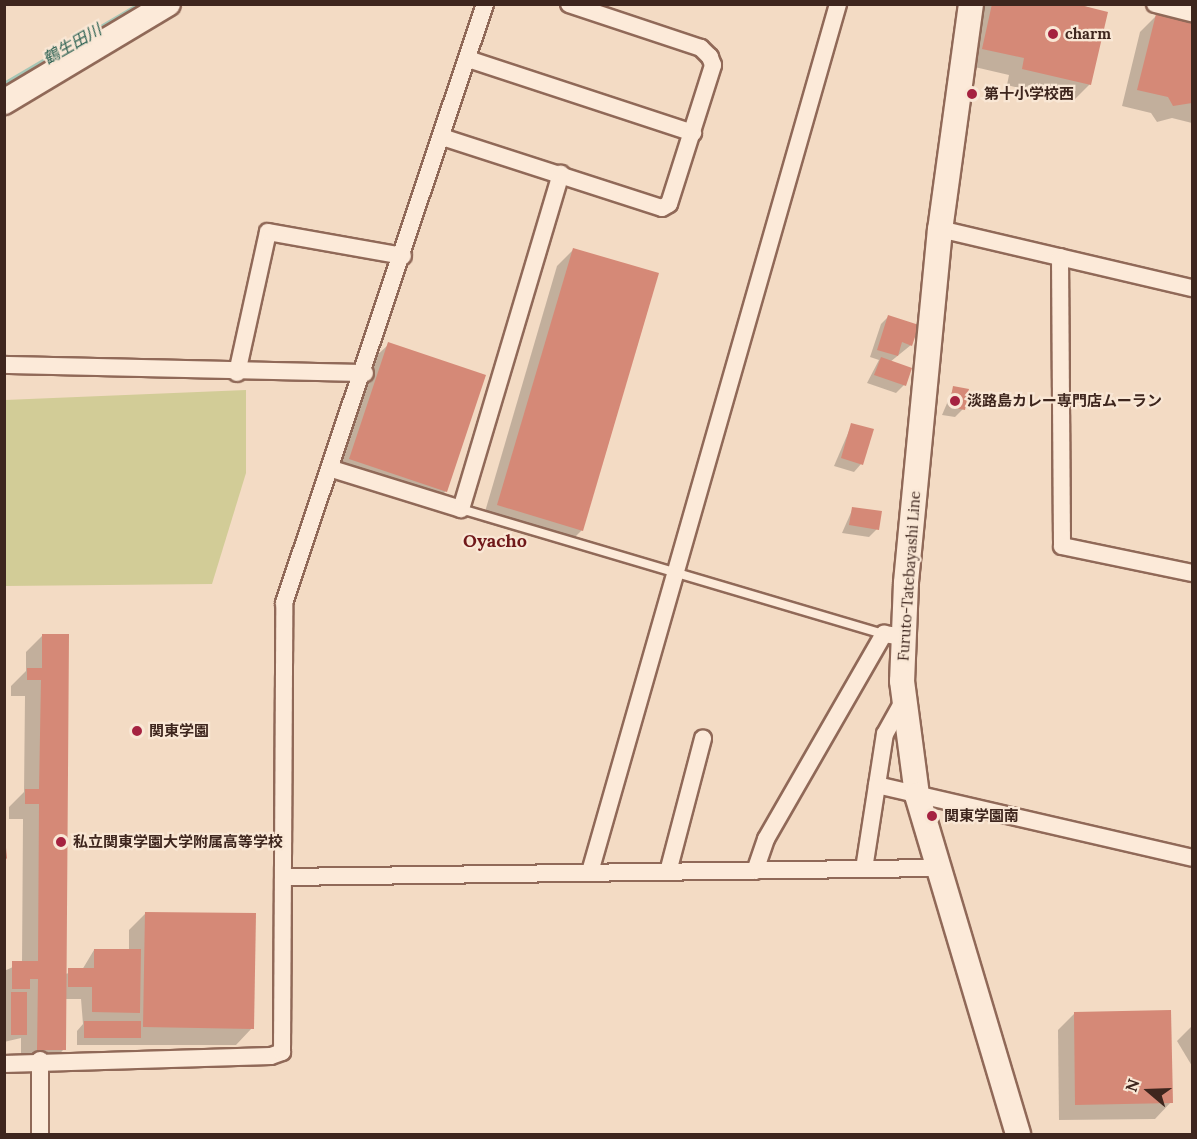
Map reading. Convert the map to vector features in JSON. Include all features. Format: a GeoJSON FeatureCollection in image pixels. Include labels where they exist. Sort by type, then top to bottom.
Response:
{"type":"FeatureCollection","features":[{"type":"Feature","properties":{"kind":"main road"},"geometry":{"type":"LineString","coordinates":[[4,102],[168,4]]}},
{"type":"Feature","properties":{"kind":"main road","name":"Furuto-Tatebayashi Line"},"geometry":{"type":"LineString","coordinates":[[970,4],[940,229],[894,635],[917,795],[1018,1134]]}},
{"type":"Feature","properties":{"kind":"street"},"geometry":{"type":"LineString","coordinates":[[4,1064],[40,1060],[278,1055],[284,1046],[284,603],[365,373],[485,4]]}},
{"type":"Feature","properties":{"kind":"street"},"geometry":{"type":"LineString","coordinates":[[442,137],[662,208],[675,198],[713,65],[711,57],[701,48],[569,4]]}},
{"type":"Feature","properties":{"kind":"street"},"geometry":{"type":"LineString","coordinates":[[590,872],[672,573],[838,4]]}},
{"type":"Feature","properties":{"kind":"street"},"geometry":{"type":"LineString","coordinates":[[1155,4],[1192,13]]}},
{"type":"Feature","properties":{"kind":"street"},"geometry":{"type":"LineString","coordinates":[[468,59],[693,133]]}},
{"type":"Feature","properties":{"kind":"street"},"geometry":{"type":"LineString","coordinates":[[332,469],[461,509],[561,174]]}},
{"type":"Feature","properties":{"kind":"street"},"geometry":{"type":"LineString","coordinates":[[940,229],[1192,288]]}},
{"type":"Feature","properties":{"kind":"street"},"geometry":{"type":"LineString","coordinates":[[237,373],[268,232],[403,256]]}},
{"type":"Feature","properties":{"kind":"street"},"geometry":{"type":"LineString","coordinates":[[1060,257],[1062,546],[1192,573]]}},
{"type":"Feature","properties":{"kind":"street"},"geometry":{"type":"LineString","coordinates":[[4,365],[237,373],[365,373]]}},
{"type":"Feature","properties":{"kind":"street"},"geometry":{"type":"LineString","coordinates":[[755,871],[766,839],[894,635]]}},
{"type":"Feature","properties":{"kind":"street"},"geometry":{"type":"LineString","coordinates":[[864,869],[885,734],[904,700]]}},
{"type":"Feature","properties":{"kind":"street"},"geometry":{"type":"LineString","coordinates":[[668,872],[703,739]]}},
{"type":"Feature","properties":{"kind":"street"},"geometry":{"type":"LineString","coordinates":[[877,785],[1192,858]]}},
{"type":"Feature","properties":{"kind":"street"},"geometry":{"type":"LineString","coordinates":[[283,877],[939,868]]}},
{"type":"Feature","properties":{"kind":"street"},"geometry":{"type":"LineString","coordinates":[[40,1060],[40,1134]]}},
{"type":"Feature","properties":{"kind":"lane"},"geometry":{"type":"LineString","coordinates":[[461,509],[672,573],[894,635]]}},
{"type":"Feature","properties":{"kind":"shaded area"},"geometry":{"type":"Polygon","coordinates":[[[246,390],[246,473],[212,584],[5,586],[5,400],[246,390]]]}},
{"type":"Feature","properties":{"kind":"building"},"geometry":{"type":"Polygon","coordinates":[[[992,4],[1076,4],[1108,12],[1091,85],[1022,69],[1024,58],[982,49],[992,4]]]}},
{"type":"Feature","properties":{"kind":"building"},"geometry":{"type":"Polygon","coordinates":[[[1156,14],[1192,23],[1192,103],[1173,106],[1168,97],[1137,90],[1156,14]]]}},
{"type":"Feature","properties":{"kind":"building"},"geometry":{"type":"Polygon","coordinates":[[[573,248],[659,273],[583,531],[497,505],[573,248]]]}},
{"type":"Feature","properties":{"kind":"building"},"geometry":{"type":"Polygon","coordinates":[[[888,315],[919,325],[912,346],[902,342],[898,356],[877,350],[888,315]]]}},
{"type":"Feature","properties":{"kind":"building"},"geometry":{"type":"Polygon","coordinates":[[[388,342],[486,375],[447,492],[349,459],[388,342]]]}},
{"type":"Feature","properties":{"kind":"building"},"geometry":{"type":"Polygon","coordinates":[[[881,357],[912,368],[906,386],[874,375],[881,357]]]}},
{"type":"Feature","properties":{"kind":"building"},"geometry":{"type":"Polygon","coordinates":[[[953,386],[969,389],[965,410],[949,407],[953,386]]]}},
{"type":"Feature","properties":{"kind":"building"},"geometry":{"type":"Polygon","coordinates":[[[851,423],[874,429],[863,465],[841,458],[851,423]]]}},
{"type":"Feature","properties":{"kind":"building"},"geometry":{"type":"Polygon","coordinates":[[[852,507],[882,511],[879,530],[849,525],[852,507]]]}},
{"type":"Feature","properties":{"kind":"building"},"geometry":{"type":"Polygon","coordinates":[[[42,634],[69,634],[66,1050],[37,1050],[38,979],[30,979],[30,989],[12,989],[12,961],[38,961],[39,804],[25,804],[25,789],[39,789],[41,680],[27,680],[27,668],[42,668],[42,634]]]}},
{"type":"Feature","properties":{"kind":"building"},"geometry":{"type":"Polygon","coordinates":[[[4,828],[7,858],[4,862],[4,828]]]}},
{"type":"Feature","properties":{"kind":"building"},"geometry":{"type":"Polygon","coordinates":[[[145,912],[256,913],[254,1029],[143,1027],[145,912]]]}},
{"type":"Feature","properties":{"kind":"building"},"geometry":{"type":"Polygon","coordinates":[[[94,949],[141,949],[140,1013],[92,1012],[92,987],[68,987],[68,968],[94,968],[94,949]]]}},
{"type":"Feature","properties":{"kind":"building"},"geometry":{"type":"Polygon","coordinates":[[[11,992],[27,992],[27,1035],[11,1035],[11,992]]]}},
{"type":"Feature","properties":{"kind":"building"},"geometry":{"type":"Polygon","coordinates":[[[1171,1010],[1173,1103],[1075,1105],[1074,1012],[1171,1010]]]}},
{"type":"Feature","properties":{"kind":"building"},"geometry":{"type":"Polygon","coordinates":[[[84,1021],[141,1021],[141,1038],[84,1038],[84,1021]]]}},
{"type":"Feature","properties":{"kind":"waterway","name":"鶴生田川"},"geometry":{"type":"LineString","coordinates":[[4,84],[140,4]]}},
{"type":"Feature","properties":{"kind":"place","name":"charm"},"geometry":{"type":"Point","coordinates":[1053,34]}},
{"type":"Feature","properties":{"kind":"place","name":"第十小学校西"},"geometry":{"type":"Point","coordinates":[972,94]}},
{"type":"Feature","properties":{"kind":"place","name":"淡路島カレー専門店ムーラン"},"geometry":{"type":"Point","coordinates":[955,401]}},
{"type":"Feature","properties":{"kind":"place","name":"関東学園"},"geometry":{"type":"Point","coordinates":[137,731]}},
{"type":"Feature","properties":{"kind":"place","name":"関東学園南"},"geometry":{"type":"Point","coordinates":[932,816]}},
{"type":"Feature","properties":{"kind":"place","name":"私立関東学園大学附属高等学校"},"geometry":{"type":"Point","coordinates":[61,842]}},
{"type":"Feature","properties":{"kind":"district","name":"Oyacho"},"geometry":{"type":"Point","coordinates":[495,541]}}]}
